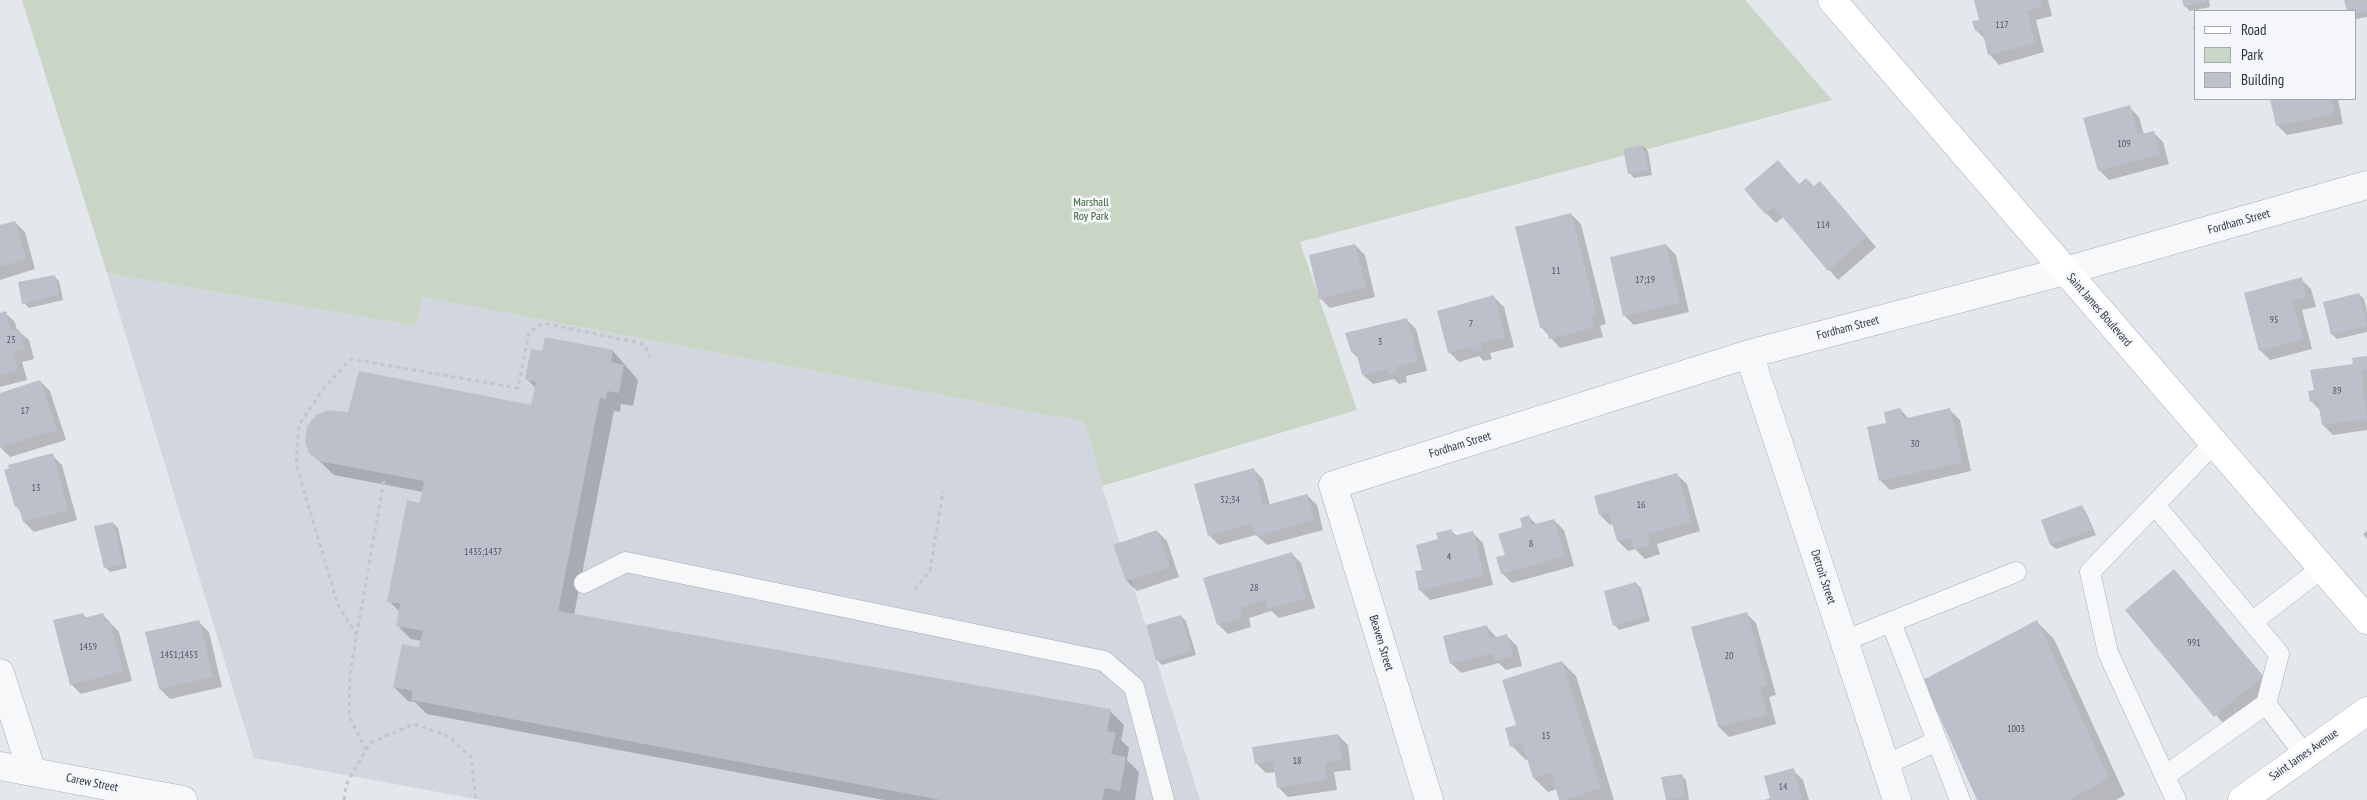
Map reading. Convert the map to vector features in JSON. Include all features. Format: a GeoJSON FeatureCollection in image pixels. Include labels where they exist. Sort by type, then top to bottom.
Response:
{"type":"FeatureCollection","features":[{"type":"Feature","properties":{"kind":"main road","name":"Saint James Boulevard"},"geometry":{"type":"LineString","coordinates":[[1832,0],[2367,620]]}},
{"type":"Feature","properties":{"kind":"main road","name":"Saint James Avenue"},"geometry":{"type":"LineString","coordinates":[[2242,800],[2367,711]]}},
{"type":"Feature","properties":{"kind":"street","name":"Fordham Street"},"geometry":{"type":"LineString","coordinates":[[1333,485],[1749,354],[2065,271],[2367,185]]}},
{"type":"Feature","properties":{"kind":"street","name":"Detroit Street"},"geometry":{"type":"LineString","coordinates":[[1749,354],[1896,800]]}},
{"type":"Feature","properties":{"kind":"street","name":"Beaven Street"},"geometry":{"type":"LineString","coordinates":[[1333,485],[1430,800]]}},
{"type":"Feature","properties":{"kind":"street"},"geometry":{"type":"LineString","coordinates":[[0,673],[32,772]]}},
{"type":"Feature","properties":{"kind":"street","name":"Carew Street"},"geometry":{"type":"LineString","coordinates":[[0,766],[183,800]]}},
{"type":"Feature","properties":{"kind":"lane"},"geometry":{"type":"LineString","coordinates":[[2176,800],[2108,653],[2090,572],[2214,443]]}},
{"type":"Feature","properties":{"kind":"lane"},"geometry":{"type":"LineString","coordinates":[[2155,505],[2279,654],[2266,704],[2165,776]]}},
{"type":"Feature","properties":{"kind":"lane"},"geometry":{"type":"LineString","coordinates":[[584,583],[626,562],[1104,661],[1134,687],[1164,800]]}},
{"type":"Feature","properties":{"kind":"lane"},"geometry":{"type":"LineString","coordinates":[[2252,622],[2322,568]]}},
{"type":"Feature","properties":{"kind":"lane"},"geometry":{"type":"LineString","coordinates":[[1844,640],[2016,572]]}},
{"type":"Feature","properties":{"kind":"lane"},"geometry":{"type":"LineString","coordinates":[[1891,622],[1960,800]]}},
{"type":"Feature","properties":{"kind":"lane"},"geometry":{"type":"LineString","coordinates":[[2266,704],[2305,755]]}},
{"type":"Feature","properties":{"kind":"lane"},"geometry":{"type":"LineString","coordinates":[[1886,765],[1937,741]]}},
{"type":"Feature","properties":{"kind":"path"},"geometry":{"type":"LineString","coordinates":[[357,635],[338,605],[296,464],[298,424],[323,388],[352,360],[518,388],[529,332],[543,323],[644,344],[650,357]]}},
{"type":"Feature","properties":{"kind":"path"},"geometry":{"type":"LineString","coordinates":[[366,750],[349,716],[350,673],[384,480]]}},
{"type":"Feature","properties":{"kind":"path"},"geometry":{"type":"LineString","coordinates":[[912,593],[930,570],[943,491]]}},
{"type":"Feature","properties":{"kind":"path"},"geometry":{"type":"LineString","coordinates":[[344,800],[346,785],[370,743],[414,724],[448,736],[471,757],[476,800]]}},
{"type":"Feature","properties":{"kind":"shaded area"},"geometry":{"type":"Polygon","coordinates":[[[107,273],[417,326],[422,297],[1085,422],[1102,486],[1200,800],[481,800],[254,758],[107,273]]]}},
{"type":"Feature","properties":{"kind":"green space","name":"Marshall Roy Park"},"geometry":{"type":"Polygon","coordinates":[[[22,0],[1745,0],[1832,100],[1300,242],[1357,410],[1102,486],[1085,422],[422,297],[417,326],[107,273],[22,0]]]}},
{"type":"Feature","properties":{"kind":"building"},"geometry":{"type":"Polygon","coordinates":[[[1974,0],[2041,0],[2043,6],[2027,11],[2035,43],[1988,55],[1982,29],[1975,31],[1972,21],[1979,20],[1974,0]]]}},
{"type":"Feature","properties":{"kind":"building"},"geometry":{"type":"Polygon","coordinates":[[[2182,0],[2205,0],[2206,2],[2184,7],[2182,0]]]}},
{"type":"Feature","properties":{"kind":"building"},"geometry":{"type":"Polygon","coordinates":[[[2344,0],[2367,0],[2367,11],[2357,13],[2357,10],[2347,10],[2344,0]]]}},
{"type":"Feature","properties":{"kind":"building"},"geometry":{"type":"Polygon","coordinates":[[[2270,100],[2331,100],[2334,114],[2276,126],[2270,100]]]}},
{"type":"Feature","properties":{"kind":"building"},"geometry":{"type":"Polygon","coordinates":[[[2130,105],[2138,135],[2154,131],[2160,154],[2098,171],[2083,118],[2130,105]]]}},
{"type":"Feature","properties":{"kind":"building"},"geometry":{"type":"Polygon","coordinates":[[[1643,145],[1648,170],[1628,174],[1623,149],[1643,145]]]}},
{"type":"Feature","properties":{"kind":"building"},"geometry":{"type":"Polygon","coordinates":[[[1778,160],[1799,184],[1806,178],[1814,186],[1820,181],[1867,236],[1828,271],[1774,207],[1765,214],[1744,189],[1778,160]]]}},
{"type":"Feature","properties":{"kind":"building"},"geometry":{"type":"Polygon","coordinates":[[[1571,213],[1597,315],[1591,316],[1594,327],[1549,339],[1546,326],[1540,328],[1515,227],[1571,213]]]}},
{"type":"Feature","properties":{"kind":"building"},"geometry":{"type":"Polygon","coordinates":[[[15,221],[26,259],[0,267],[0,225],[15,221]]]}},
{"type":"Feature","properties":{"kind":"building"},"geometry":{"type":"Polygon","coordinates":[[[1355,244],[1366,287],[1319,299],[1309,255],[1355,244]]]}},
{"type":"Feature","properties":{"kind":"building"},"geometry":{"type":"Polygon","coordinates":[[[1666,244],[1680,303],[1623,316],[1610,257],[1666,244]]]}},
{"type":"Feature","properties":{"kind":"building"},"geometry":{"type":"Polygon","coordinates":[[[55,275],[59,295],[22,304],[18,282],[55,275]]]}},
{"type":"Feature","properties":{"kind":"building"},"geometry":{"type":"Polygon","coordinates":[[[2302,277],[2306,297],[2292,301],[2303,339],[2259,351],[2244,293],[2302,277]]]}},
{"type":"Feature","properties":{"kind":"building"},"geometry":{"type":"Polygon","coordinates":[[[2359,293],[2367,326],[2331,335],[2323,302],[2359,293]]]}},
{"type":"Feature","properties":{"kind":"building"},"geometry":{"type":"Polygon","coordinates":[[[1494,295],[1505,337],[1481,343],[1482,349],[1473,352],[1472,346],[1448,353],[1437,311],[1494,295]]]}},
{"type":"Feature","properties":{"kind":"building"},"geometry":{"type":"Polygon","coordinates":[[[6,311],[11,331],[19,329],[25,349],[13,352],[18,370],[0,375],[0,313],[6,311]]]}},
{"type":"Feature","properties":{"kind":"building"},"geometry":{"type":"Polygon","coordinates":[[[1407,318],[1418,361],[1396,367],[1398,372],[1388,375],[1387,369],[1362,375],[1356,351],[1351,352],[1345,333],[1407,318]]]}},
{"type":"Feature","properties":{"kind":"building"},"geometry":{"type":"Polygon","coordinates":[[[545,337],[613,350],[611,362],[624,365],[619,393],[607,391],[606,399],[600,398],[558,611],[1111,709],[1107,731],[1116,733],[1111,754],[1126,757],[1120,791],[1105,788],[1102,800],[941,800],[411,700],[413,691],[393,687],[402,644],[419,647],[423,631],[396,626],[400,604],[387,602],[407,500],[420,503],[424,481],[319,461],[309,453],[305,441],[307,427],[316,415],[328,410],[348,412],[359,371],[531,405],[536,382],[525,379],[531,349],[542,351],[545,337]]]}},
{"type":"Feature","properties":{"kind":"building"},"geometry":{"type":"Polygon","coordinates":[[[2367,356],[2367,370],[2361,370],[2367,419],[2322,425],[2318,401],[2310,402],[2308,391],[2314,390],[2310,370],[2353,364],[2352,358],[2367,356]]]}},
{"type":"Feature","properties":{"kind":"building"},"geometry":{"type":"Polygon","coordinates":[[[40,380],[57,430],[0,447],[0,393],[40,380]]]}},
{"type":"Feature","properties":{"kind":"building"},"geometry":{"type":"Polygon","coordinates":[[[1900,408],[1903,419],[1950,408],[1962,462],[1879,481],[1867,427],[1886,423],[1884,412],[1900,408]]]}},
{"type":"Feature","properties":{"kind":"building"},"geometry":{"type":"Polygon","coordinates":[[[53,453],[68,510],[23,522],[18,505],[15,507],[4,470],[9,468],[8,465],[53,453]]]}},
{"type":"Feature","properties":{"kind":"building"},"geometry":{"type":"Polygon","coordinates":[[[1254,468],[1263,506],[1307,494],[1314,520],[1256,536],[1252,523],[1208,536],[1194,484],[1254,468]]]}},
{"type":"Feature","properties":{"kind":"building"},"geometry":{"type":"Polygon","coordinates":[[[1677,473],[1691,522],[1648,534],[1651,545],[1634,549],[1631,538],[1617,541],[1609,513],[1599,515],[1594,496],[1677,473]]]}},
{"type":"Feature","properties":{"kind":"building"},"geometry":{"type":"Polygon","coordinates":[[[2082,505],[2092,530],[2050,545],[2041,520],[2082,505]]]}},
{"type":"Feature","properties":{"kind":"building"},"geometry":{"type":"Polygon","coordinates":[[[1529,515],[1531,525],[1554,519],[1565,556],[1501,574],[1496,557],[1505,555],[1498,534],[1522,527],[1520,518],[1529,515]]]}},
{"type":"Feature","properties":{"kind":"building"},"geometry":{"type":"Polygon","coordinates":[[[113,522],[123,564],[104,568],[94,526],[113,522]]]}},
{"type":"Feature","properties":{"kind":"building"},"geometry":{"type":"Polygon","coordinates":[[[1452,529],[1453,536],[1473,531],[1484,575],[1419,591],[1415,571],[1422,570],[1416,545],[1438,539],[1436,533],[1452,529]]]}},
{"type":"Feature","properties":{"kind":"building"},"geometry":{"type":"Polygon","coordinates":[[[1157,530],[1170,567],[1126,581],[1113,545],[1157,530]]]}},
{"type":"Feature","properties":{"kind":"building"},"geometry":{"type":"Polygon","coordinates":[[[1292,552],[1306,598],[1268,609],[1266,600],[1240,608],[1242,618],[1217,625],[1203,578],[1292,552]]]}},
{"type":"Feature","properties":{"kind":"building"},"geometry":{"type":"Polygon","coordinates":[[[2174,569],[2263,676],[2214,717],[2125,610],[2174,569]]]}},
{"type":"Feature","properties":{"kind":"building"},"geometry":{"type":"Polygon","coordinates":[[[1636,582],[1646,616],[1613,626],[1604,591],[1636,582]]]}},
{"type":"Feature","properties":{"kind":"building"},"geometry":{"type":"Polygon","coordinates":[[[1747,612],[1767,685],[1760,687],[1767,714],[1718,727],[1691,627],[1747,612]]]}},
{"type":"Feature","properties":{"kind":"building"},"geometry":{"type":"Polygon","coordinates":[[[83,613],[84,618],[103,613],[105,622],[110,621],[123,671],[70,685],[53,620],[83,613]]]}},
{"type":"Feature","properties":{"kind":"building"},"geometry":{"type":"Polygon","coordinates":[[[1181,615],[1191,651],[1156,661],[1146,625],[1181,615]]]}},
{"type":"Feature","properties":{"kind":"building"},"geometry":{"type":"Polygon","coordinates":[[[199,620],[213,677],[159,689],[145,632],[199,620]]]}},
{"type":"Feature","properties":{"kind":"building"},"geometry":{"type":"Polygon","coordinates":[[[2037,620],[2109,778],[2068,800],[1977,800],[1923,680],[2037,620]]]}},
{"type":"Feature","properties":{"kind":"building"},"geometry":{"type":"Polygon","coordinates":[[[1487,625],[1490,639],[1507,634],[1513,656],[1495,661],[1493,653],[1450,664],[1443,636],[1487,625]]]}},
{"type":"Feature","properties":{"kind":"building"},"geometry":{"type":"Polygon","coordinates":[[[1562,661],[1601,788],[1565,800],[1559,800],[1551,772],[1533,778],[1522,743],[1510,747],[1505,728],[1516,725],[1502,680],[1562,661]]]}},
{"type":"Feature","properties":{"kind":"building"},"geometry":{"type":"Polygon","coordinates":[[[1338,734],[1342,760],[1325,763],[1327,780],[1277,788],[1273,761],[1255,764],[1252,747],[1338,734]]]}},
{"type":"Feature","properties":{"kind":"building"},"geometry":{"type":"Polygon","coordinates":[[[1794,768],[1802,800],[1764,800],[1770,798],[1764,776],[1794,768]]]}},
{"type":"Feature","properties":{"kind":"building"},"geometry":{"type":"Polygon","coordinates":[[[1682,774],[1685,797],[1666,800],[1661,777],[1682,774]]]}}]}
